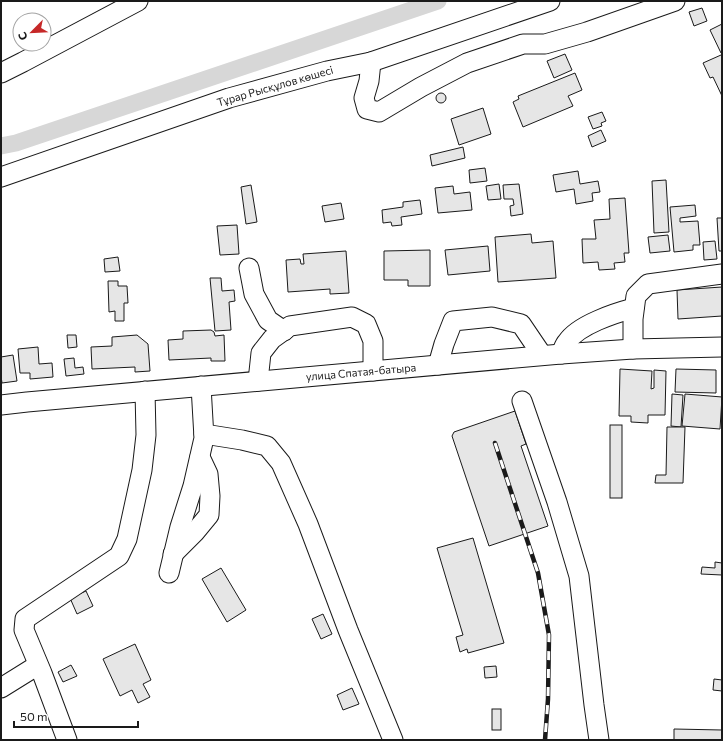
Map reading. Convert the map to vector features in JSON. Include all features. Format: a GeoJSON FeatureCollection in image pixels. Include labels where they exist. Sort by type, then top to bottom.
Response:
{"type":"FeatureCollection","features":[{"type":"Feature","properties":{"kind":"street"},"geometry":{"type":"LineString","coordinates":[[1,73],[138,1]]}},
{"type":"Feature","properties":{"kind":"street","name":"Тұрар Рысқұлов көшесі"},"geometry":{"type":"LineString","coordinates":[[1,177],[229,98],[327,71],[371,62],[550,1]]}},
{"type":"Feature","properties":{"kind":"street"},"geometry":{"type":"LineString","coordinates":[[371,62],[369,81],[364,98],[367,109],[379,112],[421,87],[467,63],[523,44],[545,44],[587,32],[674,1]]}},
{"type":"Feature","properties":{"kind":"street"},"geometry":{"type":"LineString","coordinates":[[249,268],[254,294],[268,320],[284,331]]}},
{"type":"Feature","properties":{"kind":"street"},"geometry":{"type":"LineString","coordinates":[[633,349],[633,319],[636,296],[648,284],[722,274]]}},
{"type":"Feature","properties":{"kind":"street"},"geometry":{"type":"LineString","coordinates":[[561,354],[567,341],[576,332],[594,322],[634,308]]}},
{"type":"Feature","properties":{"kind":"street"},"geometry":{"type":"LineString","coordinates":[[438,365],[453,321],[492,317],[520,324],[542,355]]}},
{"type":"Feature","properties":{"kind":"street"},"geometry":{"type":"LineString","coordinates":[[258,381],[261,353],[272,339],[290,326],[352,318],[366,324],[373,341],[373,371]]}},
{"type":"Feature","properties":{"kind":"street","name":"улица Спатая-батыра"},"geometry":{"type":"LineString","coordinates":[[1,405],[542,355],[633,349],[722,347]]}},
{"type":"Feature","properties":{"kind":"street"},"geometry":{"type":"LineString","coordinates":[[169,574],[180,527],[193,486],[204,438],[201,386]]}},
{"type":"Feature","properties":{"kind":"street"},"geometry":{"type":"LineString","coordinates":[[67,740],[24,630],[25,619],[119,556],[127,539],[142,470],[146,435],[145,391]]}},
{"type":"Feature","properties":{"kind":"street"},"geometry":{"type":"LineString","coordinates":[[522,401],[557,502],[580,576],[599,740]]}},
{"type":"Feature","properties":{"kind":"street"},"geometry":{"type":"LineString","coordinates":[[204,434],[242,440],[267,446],[281,463],[308,524],[348,630],[393,740]]}},
{"type":"Feature","properties":{"kind":"street"},"geometry":{"type":"LineString","coordinates":[[1,688],[38,665]]}},
{"type":"Feature","properties":{"kind":"building"},"geometry":{"type":"Polygon","coordinates":[[[702,8],[707,21],[694,26],[689,12],[702,8]]]}},
{"type":"Feature","properties":{"kind":"building"},"geometry":{"type":"Polygon","coordinates":[[[722,24],[722,53],[721,53],[710,30],[722,24]]]}},
{"type":"Feature","properties":{"kind":"building"},"geometry":{"type":"Polygon","coordinates":[[[565,54],[572,70],[554,78],[547,61],[565,54]]]}},
{"type":"Feature","properties":{"kind":"building"},"geometry":{"type":"Polygon","coordinates":[[[721,55],[722,96],[713,77],[710,78],[703,63],[721,55]]]}},
{"type":"Feature","properties":{"kind":"building"},"geometry":{"type":"Polygon","coordinates":[[[575,73],[582,90],[568,96],[573,106],[523,127],[513,102],[519,99],[518,96],[575,73]]]}},
{"type":"Feature","properties":{"kind":"building"},"geometry":{"type":"Polygon","coordinates":[[[441,93],[446,98],[441,103],[436,98],[441,93]]]}},
{"type":"Feature","properties":{"kind":"building"},"geometry":{"type":"Polygon","coordinates":[[[483,108],[491,134],[459,145],[451,119],[483,108]]]}},
{"type":"Feature","properties":{"kind":"building"},"geometry":{"type":"Polygon","coordinates":[[[602,112],[606,121],[601,123],[602,126],[593,129],[588,117],[602,112]]]}},
{"type":"Feature","properties":{"kind":"building"},"geometry":{"type":"Polygon","coordinates":[[[601,130],[606,141],[592,147],[588,136],[601,130]]]}},
{"type":"Feature","properties":{"kind":"building"},"geometry":{"type":"Polygon","coordinates":[[[463,147],[465,158],[432,166],[430,155],[463,147]]]}},
{"type":"Feature","properties":{"kind":"building"},"geometry":{"type":"Polygon","coordinates":[[[485,168],[487,181],[470,183],[469,170],[485,168]]]}},
{"type":"Feature","properties":{"kind":"building"},"geometry":{"type":"Polygon","coordinates":[[[578,171],[580,184],[598,181],[600,192],[592,193],[593,201],[576,204],[574,189],[556,192],[553,175],[578,171]]]}},
{"type":"Feature","properties":{"kind":"building"},"geometry":{"type":"Polygon","coordinates":[[[666,180],[669,232],[654,233],[652,181],[666,180]]]}},
{"type":"Feature","properties":{"kind":"building"},"geometry":{"type":"Polygon","coordinates":[[[499,184],[501,199],[488,200],[486,186],[499,184]]]}},
{"type":"Feature","properties":{"kind":"building"},"geometry":{"type":"Polygon","coordinates":[[[519,184],[523,214],[511,216],[510,206],[514,205],[513,199],[504,199],[503,185],[519,184]]]}},
{"type":"Feature","properties":{"kind":"building"},"geometry":{"type":"Polygon","coordinates":[[[251,185],[257,222],[246,224],[241,187],[251,185]]]}},
{"type":"Feature","properties":{"kind":"building"},"geometry":{"type":"Polygon","coordinates":[[[453,186],[454,194],[470,192],[472,210],[438,213],[435,188],[453,186]]]}},
{"type":"Feature","properties":{"kind":"building"},"geometry":{"type":"Polygon","coordinates":[[[625,198],[629,253],[624,253],[625,262],[614,263],[615,269],[599,270],[598,262],[583,263],[582,239],[596,239],[594,220],[610,219],[609,199],[625,198]]]}},
{"type":"Feature","properties":{"kind":"building"},"geometry":{"type":"Polygon","coordinates":[[[420,200],[422,214],[401,217],[402,225],[392,226],[391,222],[383,223],[382,210],[403,207],[403,202],[420,200]]]}},
{"type":"Feature","properties":{"kind":"building"},"geometry":{"type":"Polygon","coordinates":[[[341,203],[344,219],[325,222],[322,206],[341,203]]]}},
{"type":"Feature","properties":{"kind":"building"},"geometry":{"type":"Polygon","coordinates":[[[695,205],[696,216],[680,218],[680,222],[698,221],[700,245],[693,245],[693,250],[674,252],[670,207],[695,205]]]}},
{"type":"Feature","properties":{"kind":"building"},"geometry":{"type":"Polygon","coordinates":[[[717,218],[722,218],[722,251],[719,251],[717,218]]]}},
{"type":"Feature","properties":{"kind":"building"},"geometry":{"type":"Polygon","coordinates":[[[237,225],[239,254],[220,255],[217,226],[237,225]]]}},
{"type":"Feature","properties":{"kind":"building"},"geometry":{"type":"Polygon","coordinates":[[[531,234],[532,243],[553,241],[556,278],[498,282],[495,237],[531,234]]]}},
{"type":"Feature","properties":{"kind":"building"},"geometry":{"type":"Polygon","coordinates":[[[668,235],[670,251],[650,253],[648,237],[668,235]]]}},
{"type":"Feature","properties":{"kind":"building"},"geometry":{"type":"Polygon","coordinates":[[[715,241],[717,259],[704,260],[703,242],[715,241]]]}},
{"type":"Feature","properties":{"kind":"building"},"geometry":{"type":"Polygon","coordinates":[[[488,246],[490,271],[448,275],[445,250],[488,246]]]}},
{"type":"Feature","properties":{"kind":"building"},"geometry":{"type":"Polygon","coordinates":[[[430,250],[430,286],[408,286],[408,280],[384,280],[384,251],[430,250]]]}},
{"type":"Feature","properties":{"kind":"building"},"geometry":{"type":"Polygon","coordinates":[[[346,251],[349,293],[330,294],[330,289],[288,292],[286,260],[300,259],[301,264],[304,264],[303,254],[346,251]]]}},
{"type":"Feature","properties":{"kind":"building"},"geometry":{"type":"Polygon","coordinates":[[[118,257],[120,271],[105,272],[104,259],[118,257]]]}},
{"type":"Feature","properties":{"kind":"building"},"geometry":{"type":"Polygon","coordinates":[[[210,278],[221,278],[222,291],[234,290],[235,301],[229,302],[231,330],[215,331],[210,278]]]}},
{"type":"Feature","properties":{"kind":"building"},"geometry":{"type":"Polygon","coordinates":[[[108,281],[118,281],[118,286],[127,286],[128,303],[124,303],[124,321],[115,321],[115,311],[109,312],[108,281]]]}},
{"type":"Feature","properties":{"kind":"building"},"geometry":{"type":"Polygon","coordinates":[[[722,287],[722,316],[678,319],[677,290],[722,287]]]}},
{"type":"Feature","properties":{"kind":"building"},"geometry":{"type":"Polygon","coordinates":[[[211,330],[214,332],[215,336],[224,335],[225,361],[211,361],[211,358],[169,360],[168,340],[183,339],[183,331],[211,330]]]}},
{"type":"Feature","properties":{"kind":"building"},"geometry":{"type":"Polygon","coordinates":[[[67,335],[76,335],[77,347],[68,348],[67,335]]]}},
{"type":"Feature","properties":{"kind":"building"},"geometry":{"type":"Polygon","coordinates":[[[137,335],[148,344],[150,371],[135,372],[135,367],[92,369],[91,347],[112,346],[112,337],[137,335]]]}},
{"type":"Feature","properties":{"kind":"building"},"geometry":{"type":"Polygon","coordinates":[[[38,347],[39,364],[52,363],[53,377],[30,379],[30,373],[20,373],[18,349],[38,347]]]}},
{"type":"Feature","properties":{"kind":"building"},"geometry":{"type":"Polygon","coordinates":[[[13,355],[17,381],[2,383],[1,357],[13,355]]]}},
{"type":"Feature","properties":{"kind":"building"},"geometry":{"type":"Polygon","coordinates":[[[74,358],[75,368],[83,367],[84,374],[66,376],[64,359],[74,358]]]}},
{"type":"Feature","properties":{"kind":"building"},"geometry":{"type":"Polygon","coordinates":[[[620,369],[652,371],[651,389],[654,388],[654,370],[666,371],[665,415],[648,415],[648,423],[631,422],[631,416],[619,416],[620,369]]]}},
{"type":"Feature","properties":{"kind":"building"},"geometry":{"type":"Polygon","coordinates":[[[676,369],[716,370],[716,393],[675,392],[676,369]]]}},
{"type":"Feature","properties":{"kind":"building"},"geometry":{"type":"Polygon","coordinates":[[[672,394],[683,395],[681,427],[671,426],[672,394]]]}},
{"type":"Feature","properties":{"kind":"building"},"geometry":{"type":"Polygon","coordinates":[[[685,394],[722,397],[720,429],[682,426],[685,394]]]}},
{"type":"Feature","properties":{"kind":"building"},"geometry":{"type":"Polygon","coordinates":[[[515,411],[526,444],[521,446],[548,526],[489,546],[452,436],[454,432],[515,411]]]}},
{"type":"Feature","properties":{"kind":"building"},"geometry":{"type":"Polygon","coordinates":[[[610,425],[622,425],[622,498],[610,498],[610,425]]]}},
{"type":"Feature","properties":{"kind":"building"},"geometry":{"type":"Polygon","coordinates":[[[667,427],[685,427],[683,483],[655,483],[656,475],[666,475],[667,427]]]}},
{"type":"Feature","properties":{"kind":"building"},"geometry":{"type":"Polygon","coordinates":[[[473,538],[504,643],[468,653],[467,649],[460,652],[456,637],[463,635],[437,548],[473,538]]]}},
{"type":"Feature","properties":{"kind":"building"},"geometry":{"type":"Polygon","coordinates":[[[715,562],[722,563],[722,575],[701,574],[702,567],[715,568],[715,562]]]}},
{"type":"Feature","properties":{"kind":"building"},"geometry":{"type":"Polygon","coordinates":[[[221,568],[246,610],[227,622],[202,579],[221,568]]]}},
{"type":"Feature","properties":{"kind":"building"},"geometry":{"type":"Polygon","coordinates":[[[86,591],[93,606],[77,614],[70,598],[86,591]]]}},
{"type":"Feature","properties":{"kind":"building"},"geometry":{"type":"Polygon","coordinates":[[[323,614],[332,634],[321,639],[312,619],[323,614]]]}},
{"type":"Feature","properties":{"kind":"building"},"geometry":{"type":"Polygon","coordinates":[[[135,644],[151,680],[143,684],[150,697],[138,703],[132,690],[120,696],[103,659],[135,644]]]}},
{"type":"Feature","properties":{"kind":"building"},"geometry":{"type":"Polygon","coordinates":[[[71,665],[77,676],[63,682],[58,672],[71,665]]]}},
{"type":"Feature","properties":{"kind":"building"},"geometry":{"type":"Polygon","coordinates":[[[496,666],[497,677],[485,678],[484,667],[496,666]]]}},
{"type":"Feature","properties":{"kind":"building"},"geometry":{"type":"Polygon","coordinates":[[[714,679],[722,680],[722,691],[713,690],[714,679]]]}},
{"type":"Feature","properties":{"kind":"building"},"geometry":{"type":"Polygon","coordinates":[[[352,688],[359,704],[343,710],[337,695],[352,688]]]}},
{"type":"Feature","properties":{"kind":"building"},"geometry":{"type":"Polygon","coordinates":[[[492,709],[501,709],[501,730],[492,730],[492,709]]]}},
{"type":"Feature","properties":{"kind":"building"},"geometry":{"type":"Polygon","coordinates":[[[674,729],[722,730],[722,740],[674,740],[674,729]]]}},
{"type":"Feature","properties":{"kind":"waterway"},"geometry":{"type":"LineString","coordinates":[[1,146],[16,143],[438,1]]}},
{"type":"Feature","properties":{"kind":"railway"},"geometry":{"type":"LineString","coordinates":[[495,443],[538,573],[549,635],[548,699],[545,740]]}}]}
